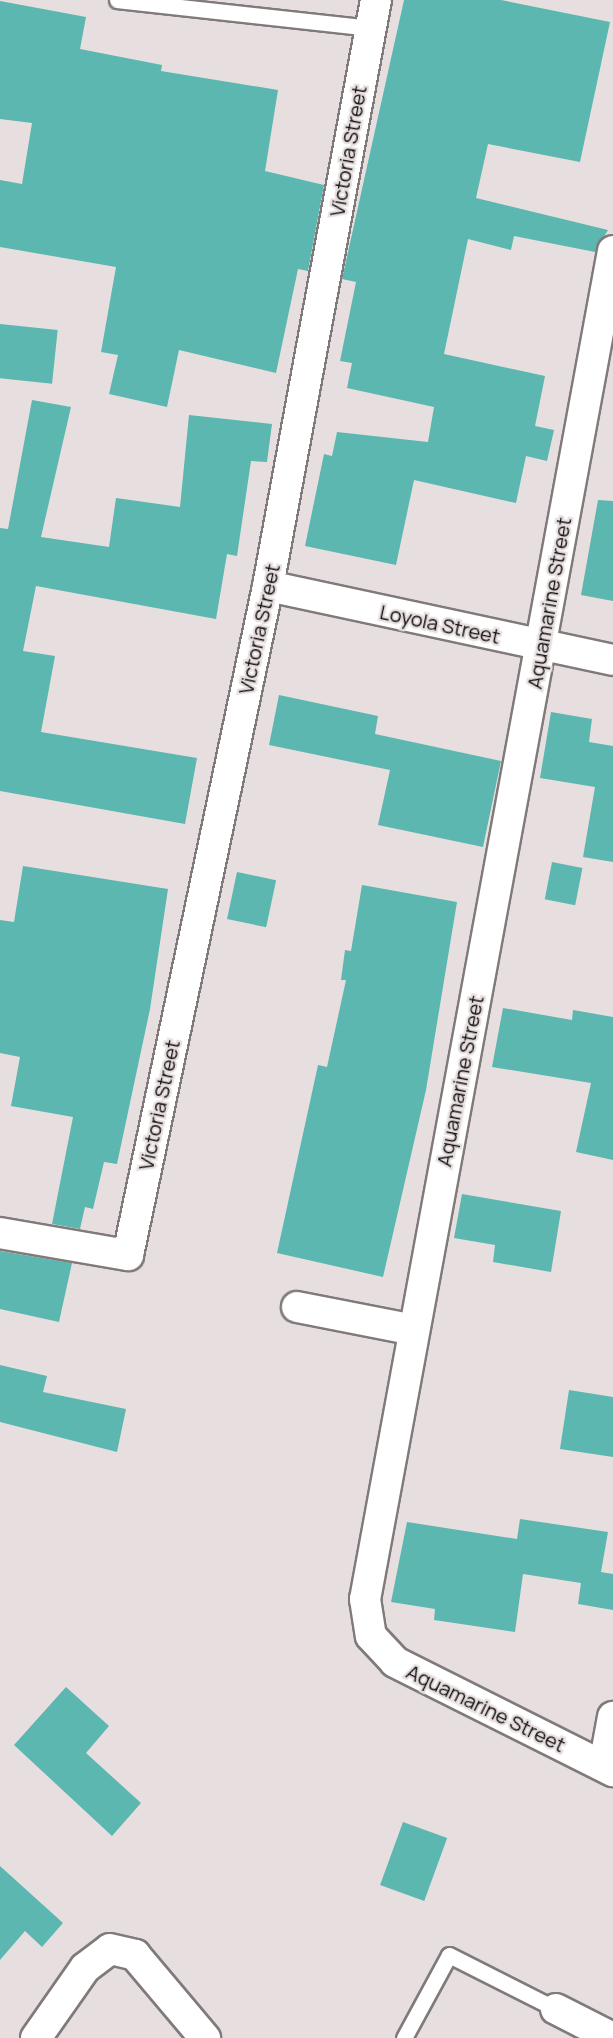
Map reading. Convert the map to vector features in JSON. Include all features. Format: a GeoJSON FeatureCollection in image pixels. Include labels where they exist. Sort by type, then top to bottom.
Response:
{"type":"FeatureCollection","features":[{"type":"Feature","properties":{"kind":"street","name":"Victoria Street"},"geometry":{"type":"LineString","coordinates":[[0,1233],[128,1255],[268,586],[373,14]]}},
{"type":"Feature","properties":{"kind":"street","name":"Aquamarine Street"},"geometry":{"type":"LineString","coordinates":[[608,1769],[395,1662],[371,1636],[365,1599],[613,251]]}},
{"type":"Feature","properties":{"kind":"street","name":"Loyola Street"},"geometry":{"type":"LineString","coordinates":[[268,586],[613,660]]}},
{"type":"Feature","properties":{"kind":"street"},"geometry":{"type":"LineString","coordinates":[[297,1307],[414,1330]]}},
{"type":"Feature","properties":{"kind":"street"},"geometry":{"type":"LineString","coordinates":[[608,1769],[613,1717]]}},
{"type":"Feature","properties":{"kind":"street"},"geometry":{"type":"LineString","coordinates":[[36,2038],[85,1968],[110,1949],[135,1955],[205,2038]]}},
{"type":"Feature","properties":{"kind":"street"},"geometry":{"type":"LineString","coordinates":[[556,2009],[613,2038]]}},
{"type":"Feature","properties":{"kind":"lane"},"geometry":{"type":"LineString","coordinates":[[117,0],[373,14]]}},
{"type":"Feature","properties":{"kind":"lane"},"geometry":{"type":"LineString","coordinates":[[404,2038],[449,1955],[556,2009]]}},
{"type":"Feature","properties":{"kind":"building"},"geometry":{"type":"Polygon","coordinates":[[[404,0],[501,0],[610,22],[580,162],[488,144],[476,198],[608,230],[595,252],[514,236],[511,250],[468,239],[444,354],[545,376],[535,426],[554,430],[547,461],[526,456],[516,503],[414,480],[396,565],[305,546],[324,454],[332,456],[337,432],[428,442],[434,407],[347,388],[352,363],[340,361],[356,282],[342,279],[404,0]]]}},
{"type":"Feature","properties":{"kind":"building"},"geometry":{"type":"Polygon","coordinates":[[[0,1],[86,17],[80,49],[162,65],[161,71],[278,90],[265,171],[324,185],[308,271],[298,269],[276,373],[179,350],[167,407],[109,394],[118,355],[101,352],[116,267],[0,247],[0,180],[22,184],[32,123],[0,119],[0,1]]]}},
{"type":"Feature","properties":{"kind":"building"},"geometry":{"type":"Polygon","coordinates":[[[0,324],[58,330],[52,384],[0,378],[0,324]]]}},
{"type":"Feature","properties":{"kind":"building"},"geometry":{"type":"Polygon","coordinates":[[[32,400],[71,407],[41,537],[109,547],[116,498],[180,507],[189,415],[272,424],[267,462],[251,461],[237,556],[227,554],[216,619],[36,586],[23,651],[55,656],[41,732],[197,758],[185,824],[0,791],[0,528],[8,529],[32,400]]]}},
{"type":"Feature","properties":{"kind":"building"},"geometry":{"type":"Polygon","coordinates":[[[598,500],[613,501],[613,601],[581,595],[598,500]]]}},
{"type":"Feature","properties":{"kind":"building"},"geometry":{"type":"Polygon","coordinates":[[[279,695],[378,716],[375,734],[501,761],[483,847],[378,825],[390,770],[269,745],[279,695]]]}},
{"type":"Feature","properties":{"kind":"building"},"geometry":{"type":"Polygon","coordinates":[[[551,712],[592,719],[589,742],[613,746],[613,862],[583,857],[595,787],[540,778],[551,712]]]}},
{"type":"Feature","properties":{"kind":"building"},"geometry":{"type":"Polygon","coordinates":[[[552,862],[582,868],[575,905],[545,899],[552,862]]]}},
{"type":"Feature","properties":{"kind":"building"},"geometry":{"type":"Polygon","coordinates":[[[23,866],[168,889],[150,1009],[117,1164],[104,1162],[93,1209],[85,1207],[80,1229],[52,1224],[73,1117],[11,1106],[20,1057],[0,1053],[0,920],[14,922],[23,866]]]}},
{"type":"Feature","properties":{"kind":"building"},"geometry":{"type":"Polygon","coordinates":[[[237,872],[276,880],[266,927],[227,919],[237,872]]]}},
{"type":"Feature","properties":{"kind":"building"},"geometry":{"type":"Polygon","coordinates":[[[362,885],[457,902],[426,1090],[383,1277],[277,1253],[318,1065],[327,1067],[346,980],[341,980],[345,950],[351,951],[362,885]]]}},
{"type":"Feature","properties":{"kind":"building"},"geometry":{"type":"Polygon","coordinates":[[[503,1008],[572,1020],[573,1010],[613,1017],[613,1160],[576,1152],[591,1083],[492,1067],[503,1008]]]}},
{"type":"Feature","properties":{"kind":"building"},"geometry":{"type":"Polygon","coordinates":[[[462,1194],[561,1211],[551,1272],[493,1262],[495,1245],[454,1238],[462,1194]]]}},
{"type":"Feature","properties":{"kind":"building"},"geometry":{"type":"Polygon","coordinates":[[[0,1251],[72,1263],[59,1322],[0,1309],[0,1251]]]}},
{"type":"Feature","properties":{"kind":"building"},"geometry":{"type":"Polygon","coordinates":[[[0,1365],[47,1376],[43,1392],[126,1409],[117,1452],[0,1422],[0,1365]]]}},
{"type":"Feature","properties":{"kind":"building"},"geometry":{"type":"Polygon","coordinates":[[[569,1390],[613,1397],[613,1457],[560,1449],[569,1390]]]}},
{"type":"Feature","properties":{"kind":"building"},"geometry":{"type":"Polygon","coordinates":[[[520,1519],[608,1532],[601,1572],[613,1574],[613,1610],[578,1604],[581,1583],[523,1574],[515,1632],[434,1620],[435,1609],[391,1602],[407,1522],[517,1539],[520,1519]]]}},
{"type":"Feature","properties":{"kind":"building"},"geometry":{"type":"Polygon","coordinates":[[[66,1687],[109,1726],[86,1753],[141,1803],[112,1836],[14,1745],[66,1687]]]}},
{"type":"Feature","properties":{"kind":"building"},"geometry":{"type":"Polygon","coordinates":[[[403,1822],[447,1838],[424,1901],[380,1885],[403,1822]]]}},
{"type":"Feature","properties":{"kind":"building"},"geometry":{"type":"Polygon","coordinates":[[[0,1866],[63,1923],[42,1947],[25,1931],[0,1960],[0,1866]]]}}]}
